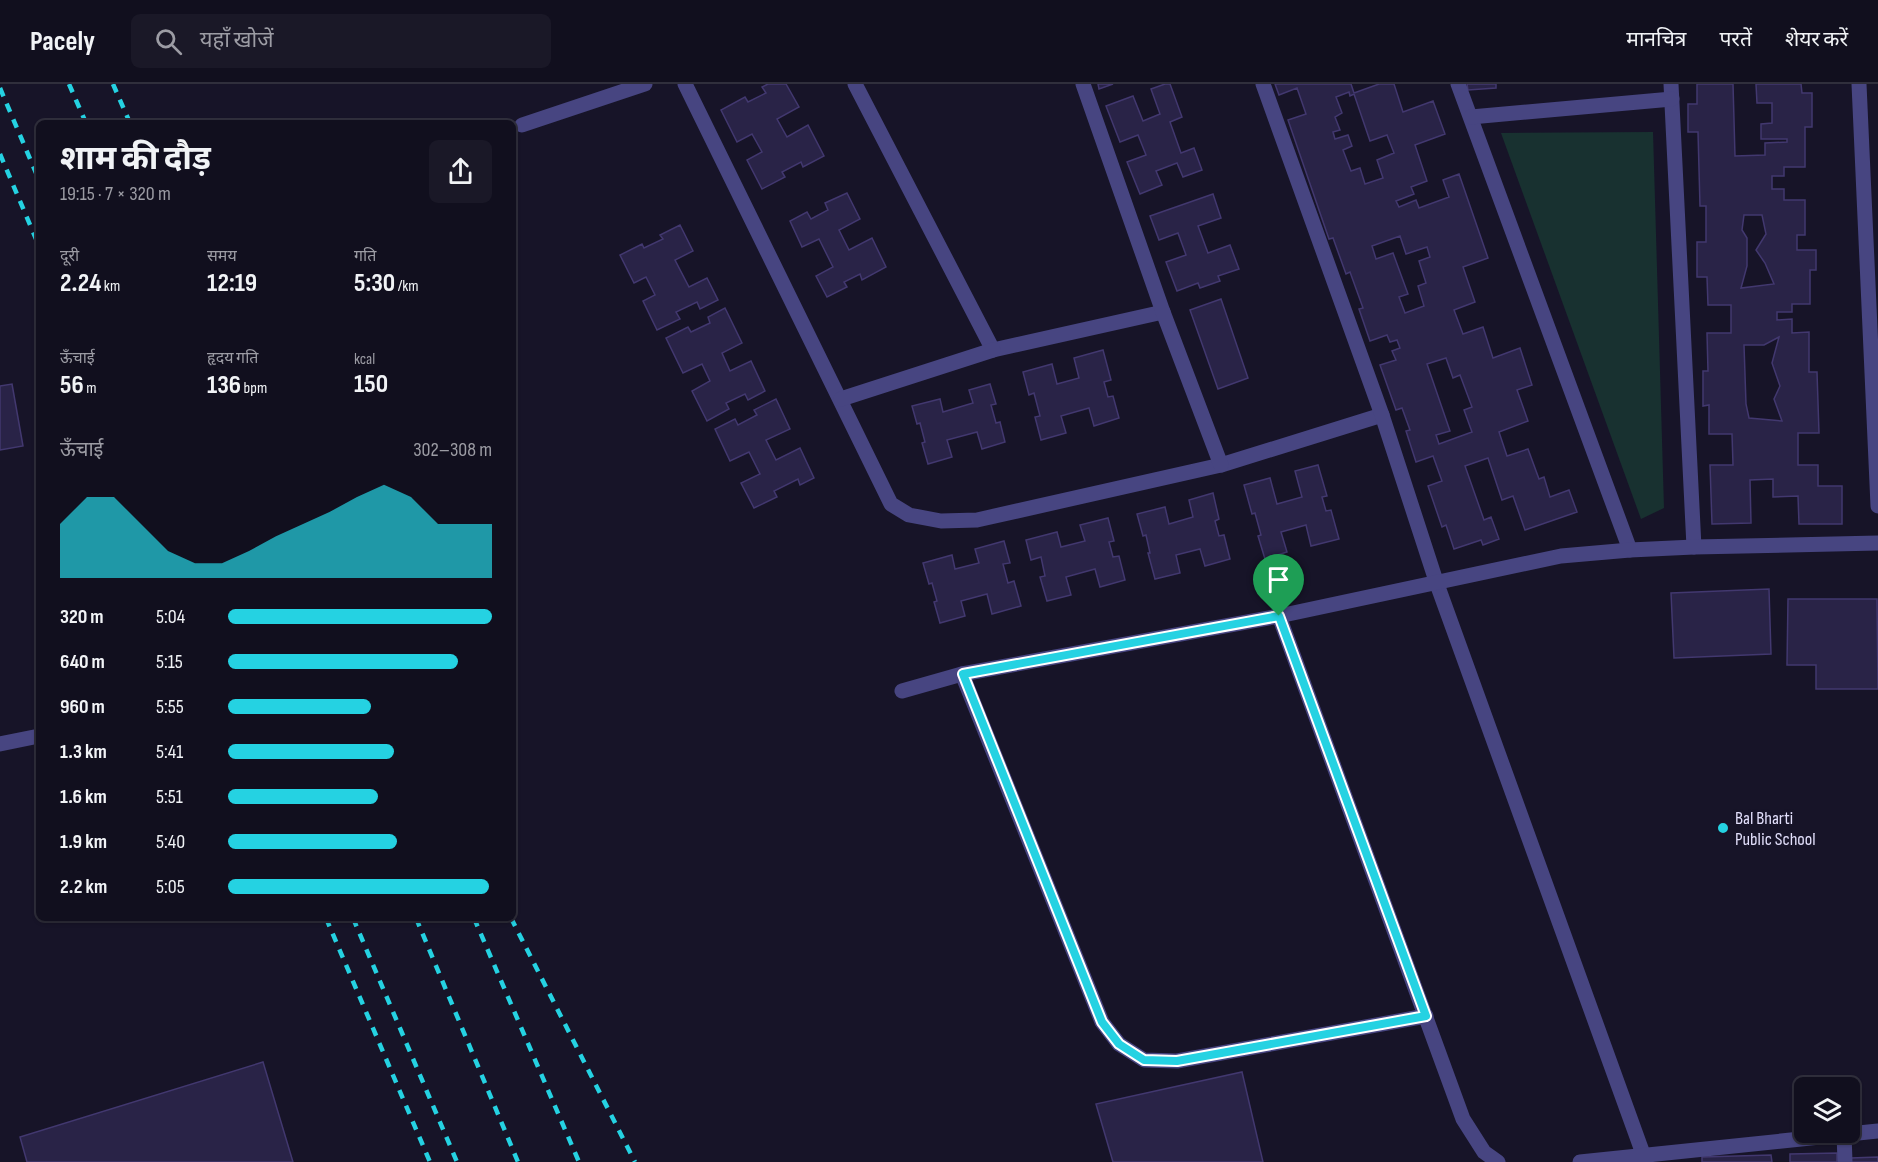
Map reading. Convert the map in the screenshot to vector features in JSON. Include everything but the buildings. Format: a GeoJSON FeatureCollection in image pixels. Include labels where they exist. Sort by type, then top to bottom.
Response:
{"type":"FeatureCollection","features":[{"type":"Feature","properties":{"kind":"street"},"geometry":{"type":"LineString","coordinates":[[522,125],[645,84]]}},
{"type":"Feature","properties":{"kind":"street"},"geometry":{"type":"LineString","coordinates":[[685,84],[891,504],[909,515],[941,521],[977,520],[1221,465],[1382,415]]}},
{"type":"Feature","properties":{"kind":"street"},"geometry":{"type":"LineString","coordinates":[[855,84],[993,350]]}},
{"type":"Feature","properties":{"kind":"street"},"geometry":{"type":"LineString","coordinates":[[1083,84],[1163,312],[1221,465]]}},
{"type":"Feature","properties":{"kind":"street"},"geometry":{"type":"LineString","coordinates":[[1263,84],[1382,415],[1437,584],[1645,1158]]}},
{"type":"Feature","properties":{"kind":"street"},"geometry":{"type":"LineString","coordinates":[[1458,84],[1630,550]]}},
{"type":"Feature","properties":{"kind":"street"},"geometry":{"type":"LineString","coordinates":[[1859,84],[1878,506]]}},
{"type":"Feature","properties":{"kind":"street"},"geometry":{"type":"LineString","coordinates":[[1471,117],[1672,91],[1694,547]]}},
{"type":"Feature","properties":{"kind":"street"},"geometry":{"type":"LineString","coordinates":[[841,399],[993,350],[1163,312]]}},
{"type":"Feature","properties":{"kind":"street"},"geometry":{"type":"LineString","coordinates":[[902,691],[963,674],[1279,616],[1561,556],[1694,547],[1878,543]]}},
{"type":"Feature","properties":{"kind":"street"},"geometry":{"type":"LineString","coordinates":[[1279,616],[1463,1119],[1484,1152],[1498,1162]]}},
{"type":"Feature","properties":{"kind":"street"},"geometry":{"type":"LineString","coordinates":[[963,674],[1102,1022],[1119,1044],[1144,1060],[1177,1061],[1426,1016]]}},
{"type":"Feature","properties":{"kind":"street"},"geometry":{"type":"LineString","coordinates":[[0,744],[36,737]]}},
{"type":"Feature","properties":{"kind":"street"},"geometry":{"type":"LineString","coordinates":[[1860,1132],[1878,1131]]}},
{"type":"Feature","properties":{"kind":"street"},"geometry":{"type":"LineString","coordinates":[[1580,1162],[1645,1158],[1794,1139]]}},
{"type":"Feature","properties":{"kind":"street"},"geometry":{"type":"LineString","coordinates":[[1844,1143],[1845,1162]]}},
{"type":"Feature","properties":{"kind":"green space"},"geometry":{"type":"Polygon","coordinates":[[[1653,132],[1664,508],[1641,519],[1501,133],[1653,132]]]}},
{"type":"Feature","properties":{"kind":"railway"},"geometry":{"type":"LineString","coordinates":[[69,84],[85,120]]}},
{"type":"Feature","properties":{"kind":"railway"},"geometry":{"type":"LineString","coordinates":[[113,84],[129,120]]}},
{"type":"Feature","properties":{"kind":"railway"},"geometry":{"type":"LineString","coordinates":[[0,88],[36,173]]}},
{"type":"Feature","properties":{"kind":"railway"},"geometry":{"type":"LineString","coordinates":[[0,154],[36,239]]}},
{"type":"Feature","properties":{"kind":"railway"},"geometry":{"type":"LineString","coordinates":[[327,921],[430,1162]]}},
{"type":"Feature","properties":{"kind":"railway"},"geometry":{"type":"LineString","coordinates":[[354,921],[457,1162]]}},
{"type":"Feature","properties":{"kind":"railway"},"geometry":{"type":"LineString","coordinates":[[417,921],[518,1162]]}},
{"type":"Feature","properties":{"kind":"railway"},"geometry":{"type":"LineString","coordinates":[[475,921],[579,1162]]}},
{"type":"Feature","properties":{"kind":"railway"},"geometry":{"type":"LineString","coordinates":[[513,921],[635,1162]]}},
{"type":"Feature","properties":{"kind":"place","name":"Bal Bharti Public School"},"geometry":{"type":"Point","coordinates":[1723,828]}},
{"type":"Feature","properties":{"kind":"route"},"geometry":{"type":"LineString","coordinates":[[1279,616],[1426,1016],[1177,1061],[1144,1060],[1119,1044],[1102,1022],[963,674],[1279,616]]}}]}
